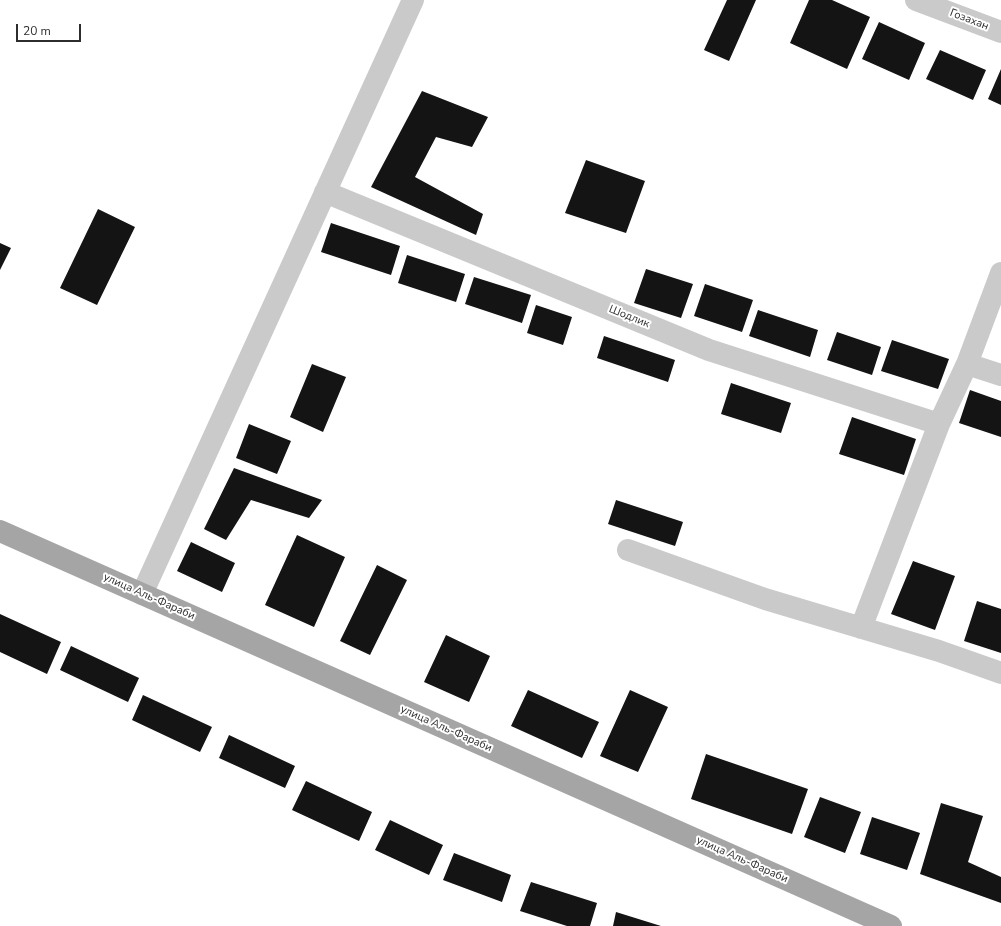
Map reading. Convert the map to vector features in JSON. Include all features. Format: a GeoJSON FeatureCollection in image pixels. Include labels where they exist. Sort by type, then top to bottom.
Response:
{"type":"FeatureCollection","features":[{"type":"Feature","properties":{"kind":"main road","name":"улица Аль-Фараби"},"geometry":{"type":"LineString","coordinates":[[0,531],[891,926]]}},
{"type":"Feature","properties":{"kind":"street"},"geometry":{"type":"LineString","coordinates":[[142,594],[413,0]]}},
{"type":"Feature","properties":{"kind":"street","name":"Гозахан"},"geometry":{"type":"LineString","coordinates":[[916,0],[1001,32]]}},
{"type":"Feature","properties":{"kind":"street","name":"Шодлик"},"geometry":{"type":"LineString","coordinates":[[325,192],[709,350],[939,424]]}},
{"type":"Feature","properties":{"kind":"street"},"geometry":{"type":"LineString","coordinates":[[861,628],[939,424],[967,364],[1001,273]]}},
{"type":"Feature","properties":{"kind":"street"},"geometry":{"type":"LineString","coordinates":[[967,364],[1001,375]]}},
{"type":"Feature","properties":{"kind":"street"},"geometry":{"type":"LineString","coordinates":[[628,550],[765,599],[939,651],[1001,673]]}},
{"type":"Feature","properties":{"kind":"building"},"geometry":{"type":"Polygon","coordinates":[[[727,0],[756,0],[729,61],[704,50],[727,0]]]}},
{"type":"Feature","properties":{"kind":"building"},"geometry":{"type":"Polygon","coordinates":[[[809,0],[832,0],[870,17],[847,69],[790,43],[809,0]]]}},
{"type":"Feature","properties":{"kind":"building"},"geometry":{"type":"Polygon","coordinates":[[[879,22],[925,43],[909,80],[862,59],[879,22]]]}},
{"type":"Feature","properties":{"kind":"building"},"geometry":{"type":"Polygon","coordinates":[[[940,50],[986,70],[973,100],[926,79],[940,50]]]}},
{"type":"Feature","properties":{"kind":"building"},"geometry":{"type":"Polygon","coordinates":[[[1001,69],[1001,105],[988,99],[1001,69]]]}},
{"type":"Feature","properties":{"kind":"building"},"geometry":{"type":"Polygon","coordinates":[[[422,91],[488,117],[472,147],[436,137],[415,177],[483,214],[476,235],[371,187],[422,91]]]}},
{"type":"Feature","properties":{"kind":"building"},"geometry":{"type":"Polygon","coordinates":[[[586,160],[645,181],[626,233],[565,213],[586,160]]]}},
{"type":"Feature","properties":{"kind":"building"},"geometry":{"type":"Polygon","coordinates":[[[98,209],[135,227],[97,305],[60,288],[98,209]]]}},
{"type":"Feature","properties":{"kind":"building"},"geometry":{"type":"Polygon","coordinates":[[[331,223],[400,246],[391,275],[321,252],[331,223]]]}},
{"type":"Feature","properties":{"kind":"building"},"geometry":{"type":"Polygon","coordinates":[[[0,243],[11,248],[0,270],[0,243]]]}},
{"type":"Feature","properties":{"kind":"building"},"geometry":{"type":"Polygon","coordinates":[[[407,255],[465,274],[456,302],[398,283],[407,255]]]}},
{"type":"Feature","properties":{"kind":"building"},"geometry":{"type":"Polygon","coordinates":[[[646,269],[693,284],[681,318],[634,303],[646,269]]]}},
{"type":"Feature","properties":{"kind":"building"},"geometry":{"type":"Polygon","coordinates":[[[474,277],[531,295],[522,323],[465,304],[474,277]]]}},
{"type":"Feature","properties":{"kind":"building"},"geometry":{"type":"Polygon","coordinates":[[[705,284],[753,300],[742,332],[694,316],[705,284]]]}},
{"type":"Feature","properties":{"kind":"building"},"geometry":{"type":"Polygon","coordinates":[[[536,305],[572,317],[563,345],[527,333],[536,305]]]}},
{"type":"Feature","properties":{"kind":"building"},"geometry":{"type":"Polygon","coordinates":[[[758,310],[818,330],[810,357],[749,336],[758,310]]]}},
{"type":"Feature","properties":{"kind":"building"},"geometry":{"type":"Polygon","coordinates":[[[837,332],[881,347],[872,375],[827,360],[837,332]]]}},
{"type":"Feature","properties":{"kind":"building"},"geometry":{"type":"Polygon","coordinates":[[[604,336],[675,360],[668,382],[597,358],[604,336]]]}},
{"type":"Feature","properties":{"kind":"building"},"geometry":{"type":"Polygon","coordinates":[[[892,340],[949,359],[938,389],[881,371],[892,340]]]}},
{"type":"Feature","properties":{"kind":"building"},"geometry":{"type":"Polygon","coordinates":[[[312,364],[346,377],[323,432],[290,417],[312,364]]]}},
{"type":"Feature","properties":{"kind":"building"},"geometry":{"type":"Polygon","coordinates":[[[731,383],[791,403],[781,433],[721,414],[731,383]]]}},
{"type":"Feature","properties":{"kind":"building"},"geometry":{"type":"Polygon","coordinates":[[[970,390],[1001,401],[1001,437],[959,423],[970,390]]]}},
{"type":"Feature","properties":{"kind":"building"},"geometry":{"type":"Polygon","coordinates":[[[852,417],[916,439],[904,475],[839,454],[852,417]]]}},
{"type":"Feature","properties":{"kind":"building"},"geometry":{"type":"Polygon","coordinates":[[[249,424],[291,441],[277,474],[236,458],[249,424]]]}},
{"type":"Feature","properties":{"kind":"building"},"geometry":{"type":"Polygon","coordinates":[[[234,468],[322,500],[309,518],[251,500],[226,540],[204,529],[234,468]]]}},
{"type":"Feature","properties":{"kind":"building"},"geometry":{"type":"Polygon","coordinates":[[[616,500],[683,522],[675,546],[608,524],[616,500]]]}},
{"type":"Feature","properties":{"kind":"building"},"geometry":{"type":"Polygon","coordinates":[[[297,535],[345,557],[314,627],[265,605],[297,535]]]}},
{"type":"Feature","properties":{"kind":"building"},"geometry":{"type":"Polygon","coordinates":[[[191,542],[235,563],[222,592],[177,571],[191,542]]]}},
{"type":"Feature","properties":{"kind":"building"},"geometry":{"type":"Polygon","coordinates":[[[913,561],[955,576],[935,630],[891,614],[913,561]]]}},
{"type":"Feature","properties":{"kind":"building"},"geometry":{"type":"Polygon","coordinates":[[[377,565],[407,580],[370,655],[340,641],[377,565]]]}},
{"type":"Feature","properties":{"kind":"building"},"geometry":{"type":"Polygon","coordinates":[[[977,601],[1001,609],[1001,653],[964,641],[977,601]]]}},
{"type":"Feature","properties":{"kind":"building"},"geometry":{"type":"Polygon","coordinates":[[[0,614],[61,642],[47,674],[0,652],[0,614]]]}},
{"type":"Feature","properties":{"kind":"building"},"geometry":{"type":"Polygon","coordinates":[[[446,635],[490,656],[469,702],[424,682],[446,635]]]}},
{"type":"Feature","properties":{"kind":"building"},"geometry":{"type":"Polygon","coordinates":[[[71,646],[139,678],[128,702],[60,670],[71,646]]]}},
{"type":"Feature","properties":{"kind":"building"},"geometry":{"type":"Polygon","coordinates":[[[528,690],[599,722],[582,758],[511,726],[528,690]]]}},
{"type":"Feature","properties":{"kind":"building"},"geometry":{"type":"Polygon","coordinates":[[[630,690],[668,707],[638,772],[600,756],[630,690]]]}},
{"type":"Feature","properties":{"kind":"building"},"geometry":{"type":"Polygon","coordinates":[[[143,695],[212,727],[200,752],[132,720],[143,695]]]}},
{"type":"Feature","properties":{"kind":"building"},"geometry":{"type":"Polygon","coordinates":[[[229,735],[295,766],[285,788],[219,758],[229,735]]]}},
{"type":"Feature","properties":{"kind":"building"},"geometry":{"type":"Polygon","coordinates":[[[706,754],[808,789],[792,834],[691,799],[706,754]]]}},
{"type":"Feature","properties":{"kind":"building"},"geometry":{"type":"Polygon","coordinates":[[[306,781],[372,812],[359,841],[292,810],[306,781]]]}},
{"type":"Feature","properties":{"kind":"building"},"geometry":{"type":"Polygon","coordinates":[[[820,797],[861,812],[845,853],[804,837],[820,797]]]}},
{"type":"Feature","properties":{"kind":"building"},"geometry":{"type":"Polygon","coordinates":[[[941,803],[983,816],[968,862],[1001,877],[1001,903],[920,874],[941,803]]]}},
{"type":"Feature","properties":{"kind":"building"},"geometry":{"type":"Polygon","coordinates":[[[872,817],[920,833],[907,870],[860,854],[872,817]]]}},
{"type":"Feature","properties":{"kind":"building"},"geometry":{"type":"Polygon","coordinates":[[[390,820],[443,845],[429,875],[375,850],[390,820]]]}},
{"type":"Feature","properties":{"kind":"building"},"geometry":{"type":"Polygon","coordinates":[[[454,853],[511,875],[502,902],[443,880],[454,853]]]}},
{"type":"Feature","properties":{"kind":"building"},"geometry":{"type":"Polygon","coordinates":[[[531,882],[597,903],[590,926],[567,926],[520,911],[531,882]]]}},
{"type":"Feature","properties":{"kind":"building"},"geometry":{"type":"Polygon","coordinates":[[[616,912],[661,926],[613,926],[616,912]]]}}]}
